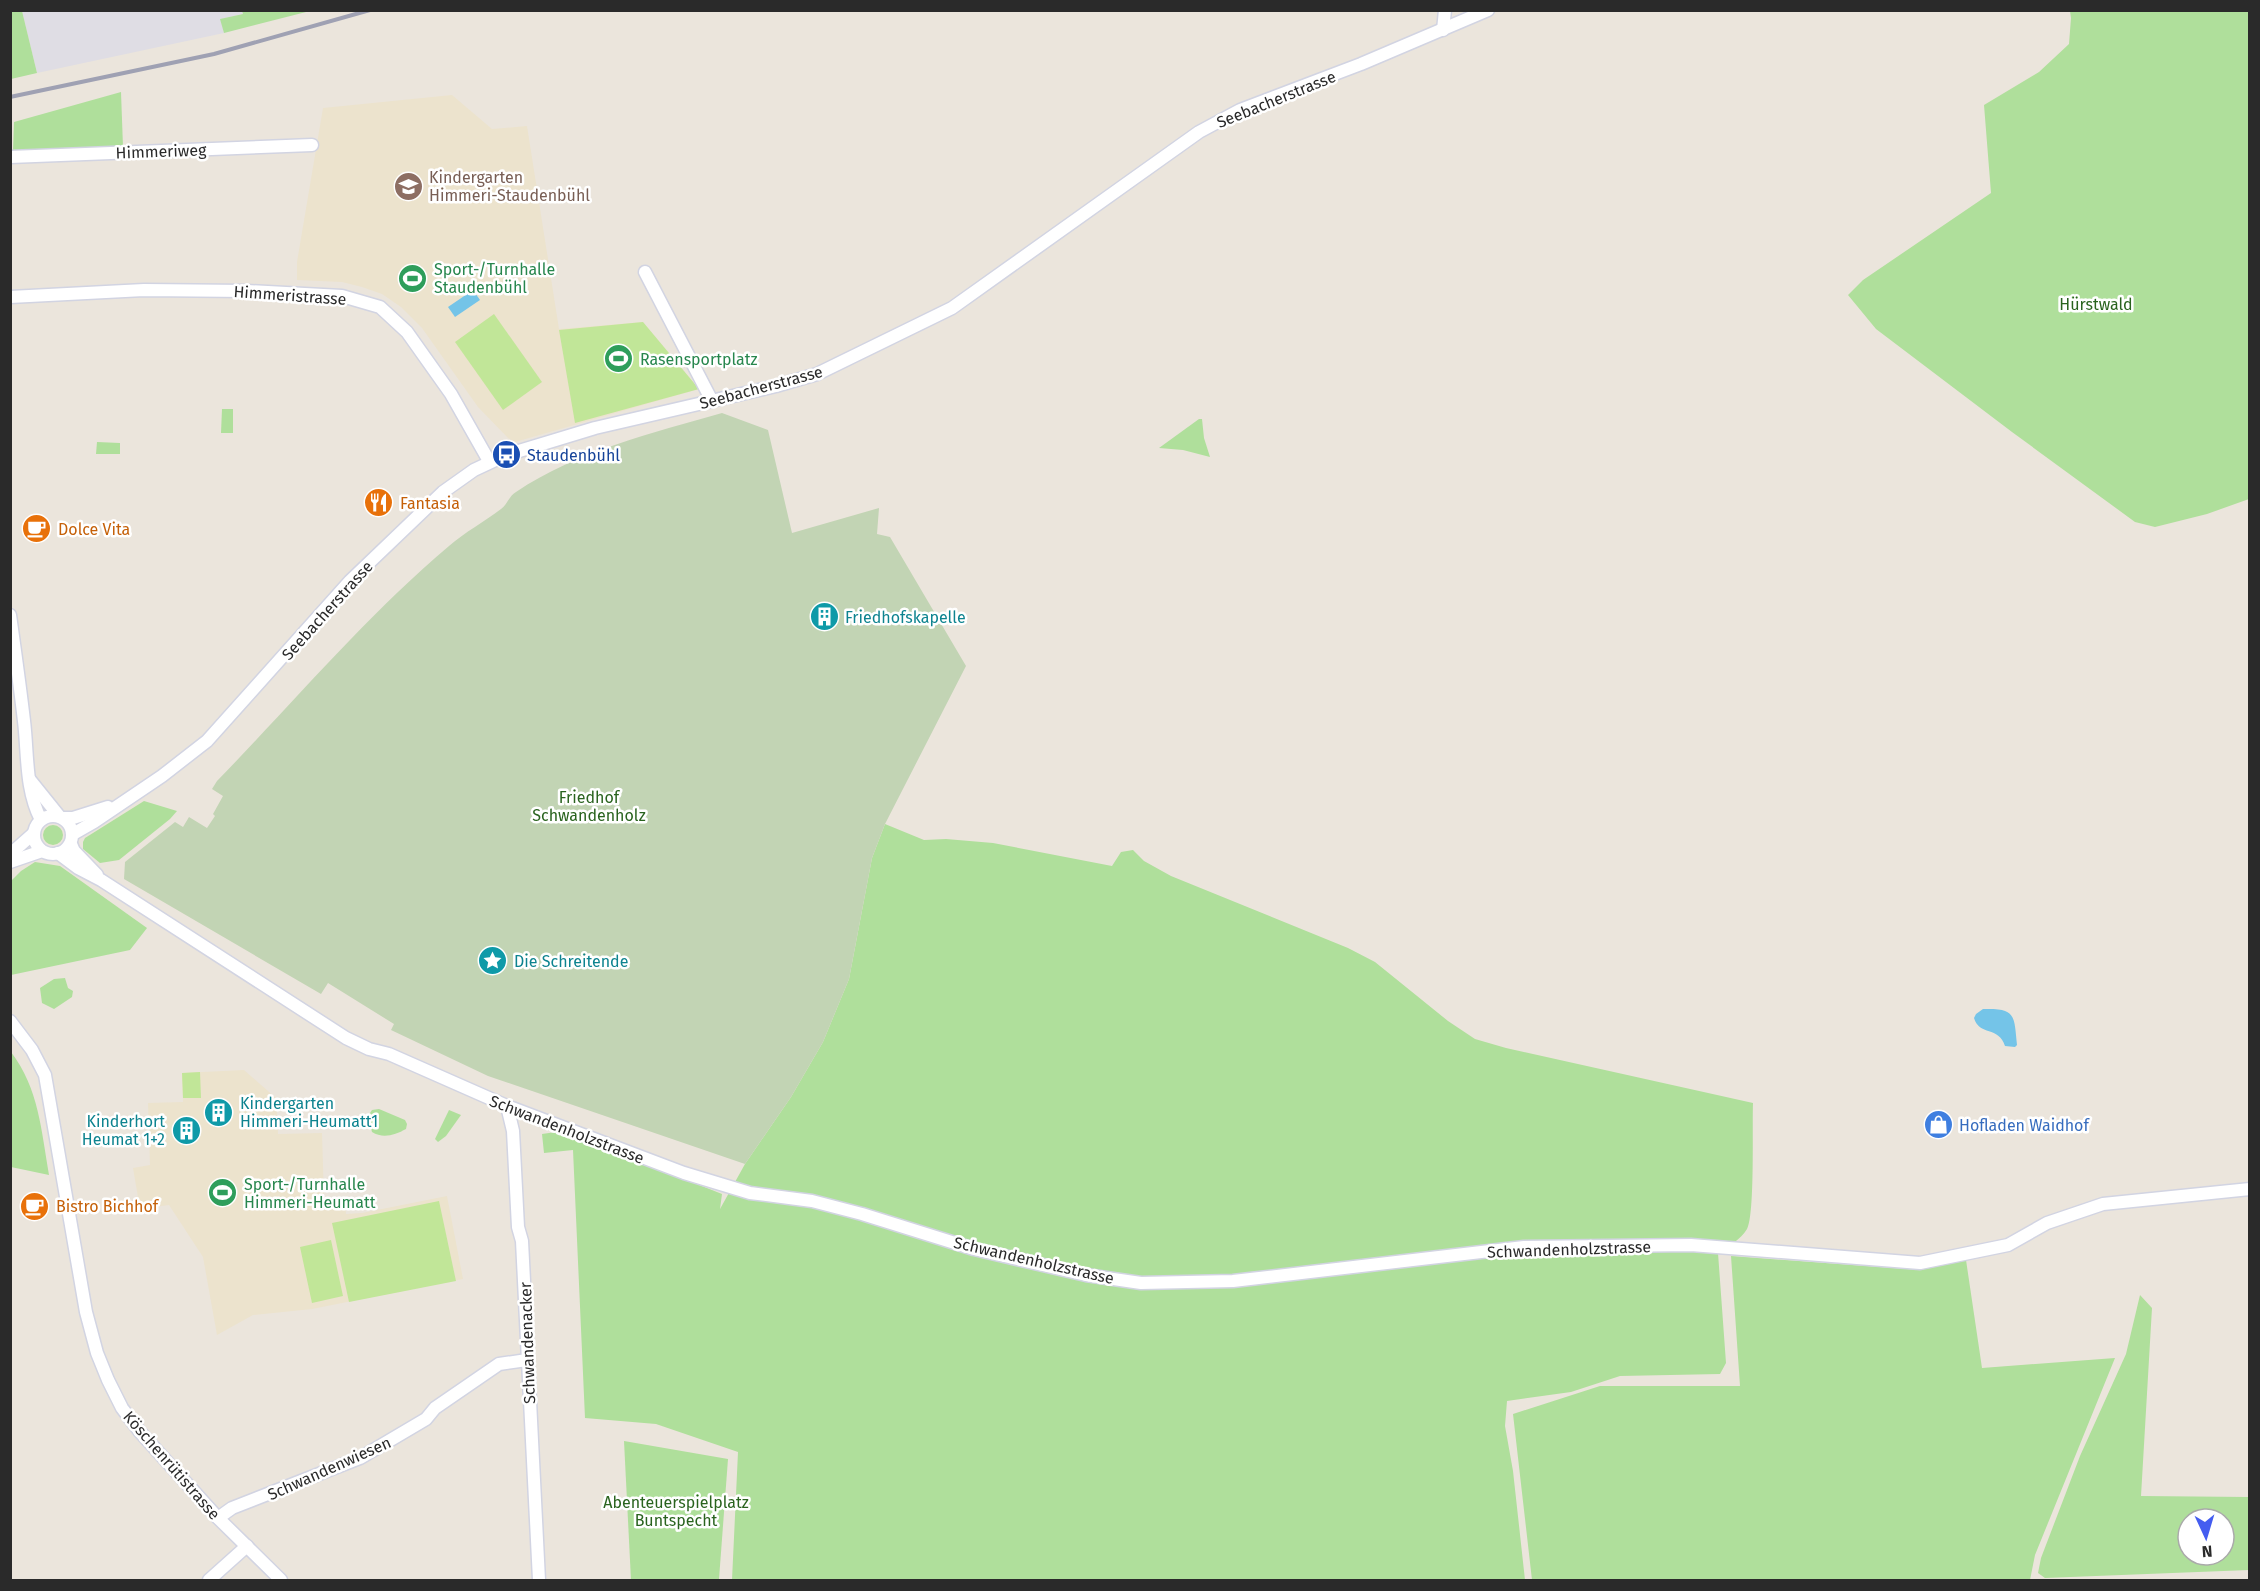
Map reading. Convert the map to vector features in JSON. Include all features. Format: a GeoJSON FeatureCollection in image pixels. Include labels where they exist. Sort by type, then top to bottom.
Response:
{"type":"FeatureCollection","features":[{"type":"Feature","properties":{"kind":"street"},"geometry":{"type":"LineString","coordinates":[[1443,30],[1445,10]]}},
{"type":"Feature","properties":{"kind":"street","name":"Seebacherstrasse"},"geometry":{"type":"LineString","coordinates":[[58,854],[72,839],[120,802],[162,776],[207,741],[350,581],[443,492],[489,461],[595,428],[817,374],[952,308],[1199,132],[1240,110],[1362,64],[1488,10]]}},
{"type":"Feature","properties":{"kind":"street","name":"Himmeriweg"},"geometry":{"type":"LineString","coordinates":[[10,157],[312,145]]}},
{"type":"Feature","properties":{"kind":"street"},"geometry":{"type":"LineString","coordinates":[[645,272],[712,401]]}},
{"type":"Feature","properties":{"kind":"street","name":"Himmeristrasse"},"geometry":{"type":"LineString","coordinates":[[10,297],[144,290],[247,291],[342,296],[380,307],[407,332],[451,394],[489,461]]}},
{"type":"Feature","properties":{"kind":"street"},"geometry":{"type":"LineString","coordinates":[[10,615],[25,723],[32,800],[41,820],[34,833],[16,849],[10,860]]}},
{"type":"Feature","properties":{"kind":"street"},"geometry":{"type":"LineString","coordinates":[[29,780],[71,826],[72,839]]}},
{"type":"Feature","properties":{"kind":"street","name":"Seebacherstrasse"},"geometry":{"type":"LineString","coordinates":[[41,820],[46,816],[72,818],[120,802]]}},
{"type":"Feature","properties":{"kind":"street"},"geometry":{"type":"LineString","coordinates":[[34,833],[36,843],[42,851],[58,854]]}},
{"type":"Feature","properties":{"kind":"street","name":"Schwandenholzstrasse"},"geometry":{"type":"LineString","coordinates":[[72,839],[74,851],[102,880]]}},
{"type":"Feature","properties":{"kind":"street"},"geometry":{"type":"LineString","coordinates":[[10,860],[42,851]]}},
{"type":"Feature","properties":{"kind":"street","name":"Schwandenholzstrasse"},"geometry":{"type":"LineString","coordinates":[[58,854],[346,1038],[507,1106],[684,1173],[750,1193],[812,1201],[974,1249],[1086,1275],[1141,1283],[1233,1281],[1524,1247],[1691,1245],[1920,1263],[2008,1245],[2047,1223],[2103,1204],[2250,1189]]}},
{"type":"Feature","properties":{"kind":"street","name":"Köschenrütistrasse"},"geometry":{"type":"LineString","coordinates":[[10,1021],[32,1050],[45,1075],[86,1312],[97,1353],[108,1380],[122,1408],[140,1432],[218,1518],[281,1581]]}},
{"type":"Feature","properties":{"kind":"street","name":"Schwandenacker"},"geometry":{"type":"LineString","coordinates":[[507,1106],[513,1131],[518,1227],[522,1241],[539,1581]]}},
{"type":"Feature","properties":{"kind":"street","name":"Schwandenwiesen"},"geometry":{"type":"LineString","coordinates":[[218,1518],[232,1508],[360,1458],[426,1419],[435,1408],[499,1364],[527,1360]]}},
{"type":"Feature","properties":{"kind":"street"},"geometry":{"type":"LineString","coordinates":[[209,1581],[247,1546]]}},
{"type":"Feature","properties":{"kind":"shaded area"},"geometry":{"type":"Polygon","coordinates":[[[242,10],[243,14],[221,19],[224,33],[37,73],[22,11],[242,10]]]}},
{"type":"Feature","properties":{"kind":"shaded area"},"geometry":{"type":"Polygon","coordinates":[[[452,95],[492,129],[527,126],[559,329],[643,322],[699,389],[515,442],[508,438],[478,407],[422,328],[401,307],[382,294],[362,287],[342,282],[297,280],[297,262],[323,108],[452,95]]]}},
{"type":"Feature","properties":{"kind":"shaded area"},"geometry":{"type":"Polygon","coordinates":[[[244,1070],[276,1098],[278,1134],[322,1133],[324,1199],[335,1199],[336,1205],[345,1204],[346,1214],[362,1213],[447,1196],[463,1279],[312,1309],[253,1315],[217,1335],[203,1257],[169,1205],[140,1209],[133,1168],[150,1165],[148,1103],[183,1102],[182,1073],[244,1070]]]}},
{"type":"Feature","properties":{"kind":"green space"},"geometry":{"type":"Polygon","coordinates":[[[242,10],[310,11],[224,33],[220,19],[243,14],[242,10]]]}},
{"type":"Feature","properties":{"kind":"green space"},"geometry":{"type":"Polygon","coordinates":[[[10,11],[22,11],[37,73],[11,79],[10,11]]]}},
{"type":"Feature","properties":{"kind":"green space","name":"Hürstwald"},"geometry":{"type":"Polygon","coordinates":[[[2070,11],[2249,11],[2249,499],[2207,514],[2155,527],[2135,522],[2012,432],[1876,329],[1848,295],[1863,280],[1991,193],[1984,105],[2039,72],[2069,44],[2070,11]]]}},
{"type":"Feature","properties":{"kind":"green space"},"geometry":{"type":"Polygon","coordinates":[[[121,92],[123,147],[13,151],[14,122],[121,92]]]}},
{"type":"Feature","properties":{"kind":"green space"},"geometry":{"type":"Polygon","coordinates":[[[494,314],[542,382],[503,410],[455,342],[494,314]]]}},
{"type":"Feature","properties":{"kind":"green space","name":"Rasensportplatz"},"geometry":{"type":"Polygon","coordinates":[[[643,322],[699,389],[575,423],[559,330],[643,322]]]}},
{"type":"Feature","properties":{"kind":"green space"},"geometry":{"type":"Polygon","coordinates":[[[222,409],[233,409],[233,433],[221,433],[222,409]]]}},
{"type":"Feature","properties":{"kind":"green space","name":"Friedhof Schwandenholz"},"geometry":{"type":"Polygon","coordinates":[[[722,413],[768,430],[792,533],[879,508],[877,534],[890,537],[966,666],[885,824],[872,858],[849,979],[823,1042],[791,1097],[745,1164],[488,1076],[391,1030],[394,1024],[328,983],[321,994],[124,879],[125,862],[175,822],[183,827],[189,817],[207,828],[223,796],[212,789],[217,781],[330,660],[418,573],[455,541],[503,507],[514,494],[539,478],[590,454],[722,413]]]}},
{"type":"Feature","properties":{"kind":"green space"},"geometry":{"type":"Polygon","coordinates":[[[1202,419],[1204,438],[1210,457],[1183,450],[1159,448],[1202,419]]]}},
{"type":"Feature","properties":{"kind":"green space"},"geometry":{"type":"Polygon","coordinates":[[[97,442],[120,443],[120,454],[96,454],[97,442]]]}},
{"type":"Feature","properties":{"kind":"green space"},"geometry":{"type":"Polygon","coordinates":[[[144,801],[177,811],[119,860],[100,863],[83,849],[85,838],[144,801]]]}},
{"type":"Feature","properties":{"kind":"green space"},"geometry":{"type":"Polygon","coordinates":[[[885,824],[924,840],[946,839],[993,843],[1112,866],[1121,852],[1133,850],[1144,861],[1171,876],[1348,948],[1375,962],[1448,1021],[1475,1039],[1506,1048],[1753,1103],[1750,1220],[1741,1236],[1718,1253],[1726,1363],[1720,1374],[1620,1376],[1571,1392],[1507,1401],[1505,1426],[1513,1471],[1525,1580],[732,1580],[738,1452],[656,1424],[585,1418],[573,1150],[544,1153],[542,1134],[563,1131],[722,1194],[720,1209],[745,1164],[791,1097],[823,1042],[849,979],[872,858],[885,824]]]}},
{"type":"Feature","properties":{"kind":"green space"},"geometry":{"type":"Polygon","coordinates":[[[53,825],[60,828],[63,835],[60,842],[53,845],[46,842],[43,835],[46,828],[53,825]]]}},
{"type":"Feature","properties":{"kind":"green space"},"geometry":{"type":"Polygon","coordinates":[[[35,862],[60,866],[147,928],[130,950],[11,975],[11,881],[35,862]]]}},
{"type":"Feature","properties":{"kind":"green space"},"geometry":{"type":"Polygon","coordinates":[[[65,978],[68,988],[73,991],[72,997],[54,1009],[42,1003],[40,988],[54,979],[65,978]]]}},
{"type":"Feature","properties":{"kind":"green space"},"geometry":{"type":"Polygon","coordinates":[[[11,1052],[28,1080],[33,1095],[49,1175],[11,1167],[11,1052]]]}},
{"type":"Feature","properties":{"kind":"green space"},"geometry":{"type":"Polygon","coordinates":[[[200,1072],[201,1098],[183,1098],[182,1073],[200,1072]]]}},
{"type":"Feature","properties":{"kind":"green space"},"geometry":{"type":"Polygon","coordinates":[[[379,1109],[405,1120],[406,1129],[389,1135],[372,1132],[368,1116],[372,1110],[379,1109]]]}},
{"type":"Feature","properties":{"kind":"green space"},"geometry":{"type":"Polygon","coordinates":[[[449,1110],[461,1115],[446,1136],[438,1142],[435,1139],[449,1110]]]}},
{"type":"Feature","properties":{"kind":"green space"},"geometry":{"type":"Polygon","coordinates":[[[439,1201],[456,1281],[349,1302],[332,1223],[439,1201]]]}},
{"type":"Feature","properties":{"kind":"green space"},"geometry":{"type":"Polygon","coordinates":[[[331,1240],[343,1296],[312,1303],[300,1247],[331,1240]]]}},
{"type":"Feature","properties":{"kind":"green space"},"geometry":{"type":"Polygon","coordinates":[[[1731,1256],[1920,1270],[1966,1260],[1982,1368],[2115,1358],[2035,1555],[2030,1580],[1532,1580],[1513,1414],[1600,1386],[1740,1386],[1731,1256]]]}},
{"type":"Feature","properties":{"kind":"green space"},"geometry":{"type":"Polygon","coordinates":[[[2140,1295],[2152,1308],[2141,1496],[2249,1497],[2249,1570],[2045,1578],[2038,1573],[2041,1558],[2080,1456],[2126,1354],[2140,1295]]]}},
{"type":"Feature","properties":{"kind":"green space","name":"Abenteuerspielplatz Buntspecht"},"geometry":{"type":"Polygon","coordinates":[[[624,1441],[728,1459],[719,1579],[631,1580],[624,1441]]]}},
{"type":"Feature","properties":{"kind":"water"},"geometry":{"type":"Polygon","coordinates":[[[473,290],[480,300],[455,317],[448,307],[473,290]]]}},
{"type":"Feature","properties":{"kind":"water"},"geometry":{"type":"Polygon","coordinates":[[[1983,1009],[2002,1010],[2011,1015],[2015,1027],[2017,1045],[2015,1047],[2005,1046],[1998,1036],[1977,1024],[1974,1018],[1983,1009]]]}},
{"type":"Feature","properties":{"kind":"railway"},"geometry":{"type":"LineString","coordinates":[[10,97],[214,54],[370,10]]}},
{"type":"Feature","properties":{"kind":"place","name":"Kindergarten Himmeri-Staudenbühl"},"geometry":{"type":"Point","coordinates":[408,186]}},
{"type":"Feature","properties":{"kind":"place","name":"Sport-/Turnhalle Staudenbühl"},"geometry":{"type":"Point","coordinates":[413,278]}},
{"type":"Feature","properties":{"kind":"place","name":"Rasensportplatz"},"geometry":{"type":"Point","coordinates":[619,359]}},
{"type":"Feature","properties":{"kind":"place","name":"Staudenbühl"},"geometry":{"type":"Point","coordinates":[506,455]}},
{"type":"Feature","properties":{"kind":"place","name":"Fantasia"},"geometry":{"type":"Point","coordinates":[379,503]}},
{"type":"Feature","properties":{"kind":"place","name":"Dolce Vita"},"geometry":{"type":"Point","coordinates":[37,529]}},
{"type":"Feature","properties":{"kind":"place","name":"Friedhofskapelle"},"geometry":{"type":"Point","coordinates":[824,617]}},
{"type":"Feature","properties":{"kind":"place","name":"Die Schreitende"},"geometry":{"type":"Point","coordinates":[493,961]}},
{"type":"Feature","properties":{"kind":"place","name":"Kindergarten Himmeri-Heumatt1"},"geometry":{"type":"Point","coordinates":[219,1112]}},
{"type":"Feature","properties":{"kind":"place","name":"Hofladen Waidhof"},"geometry":{"type":"Point","coordinates":[1938,1125]}},
{"type":"Feature","properties":{"kind":"place","name":"Kinderhort Heumat 1+2"},"geometry":{"type":"Point","coordinates":[186,1130]}},
{"type":"Feature","properties":{"kind":"place","name":"Sport-/Turnhalle Himmeri-Heumatt"},"geometry":{"type":"Point","coordinates":[223,1193]}},
{"type":"Feature","properties":{"kind":"place","name":"Bistro Bichhof"},"geometry":{"type":"Point","coordinates":[35,1206]}}]}
